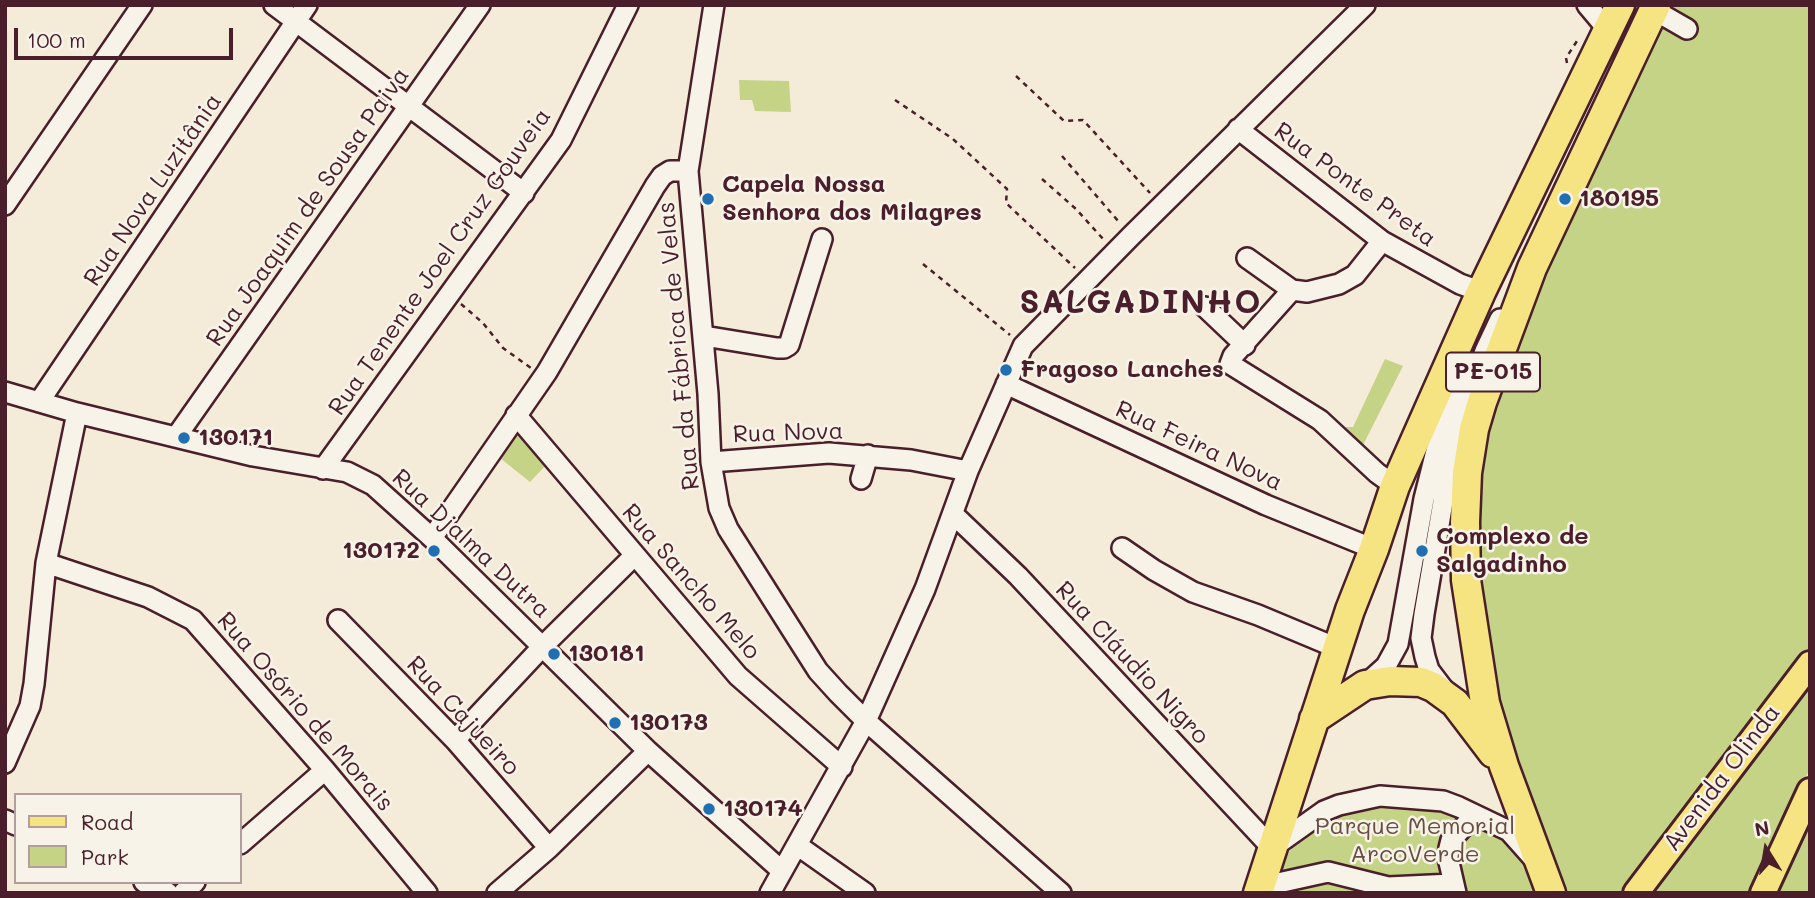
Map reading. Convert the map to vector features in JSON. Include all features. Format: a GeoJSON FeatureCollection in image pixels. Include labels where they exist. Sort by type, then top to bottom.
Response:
{"type":"FeatureCollection","features":[{"type":"Feature","properties":{"kind":"highway","name":"PE-015"},"geometry":{"type":"LineString","coordinates":[[1547,881],[1504,766],[1485,703],[1466,580],[1465,522],[1470,452],[1482,402],[1532,268],[1648,6]]}},
{"type":"Feature","properties":{"kind":"highway","name":"PE-015"},"geometry":{"type":"LineString","coordinates":[[1259,890],[1337,648],[1395,486],[1614,17]]}},
{"type":"Feature","properties":{"kind":"highway"},"geometry":{"type":"LineString","coordinates":[[1314,719],[1364,685],[1390,681],[1421,682],[1455,703],[1504,766]]}},
{"type":"Feature","properties":{"kind":"main road","name":"Avenida Olinda"},"geometry":{"type":"LineString","coordinates":[[1636,893],[1810,664]]}},
{"type":"Feature","properties":{"kind":"main road"},"geometry":{"type":"LineString","coordinates":[[1763,893],[1810,791]]}},
{"type":"Feature","properties":{"kind":"street"},"geometry":{"type":"LineString","coordinates":[[5,205],[142,5]]}},
{"type":"Feature","properties":{"kind":"street"},"geometry":{"type":"LineString","coordinates":[[274,5],[524,193]]}},
{"type":"Feature","properties":{"kind":"street","name":"Rua Nova Luzitânia"},"geometry":{"type":"LineString","coordinates":[[40,402],[307,5]]}},
{"type":"Feature","properties":{"kind":"street","name":"Rua Joaquim de Sousa Paiva"},"geometry":{"type":"LineString","coordinates":[[176,437],[480,5]]}},
{"type":"Feature","properties":{"kind":"street","name":"Rua Tenente Joel Cruz Gouveia"},"geometry":{"type":"LineString","coordinates":[[323,469],[561,140],[628,5]]}},
{"type":"Feature","properties":{"kind":"street","name":"Rua da Fábrica de Velas"},"geometry":{"type":"LineString","coordinates":[[714,5],[688,171],[704,336],[711,461],[719,508],[728,529],[818,671],[866,721],[1060,893]]}},
{"type":"Feature","properties":{"kind":"street"},"geometry":{"type":"LineString","coordinates":[[770,893],[866,721],[925,589],[968,471],[1023,346],[1365,5]]}},
{"type":"Feature","properties":{"kind":"street"},"geometry":{"type":"LineString","coordinates":[[1587,5],[1614,17]]}},
{"type":"Feature","properties":{"kind":"street"},"geometry":{"type":"LineString","coordinates":[[1648,6],[1687,29]]}},
{"type":"Feature","properties":{"kind":"street"},"geometry":{"type":"LineString","coordinates":[[1364,685],[1385,666],[1398,644],[1424,499],[1445,411],[1463,347],[1483,293],[1648,6]]}},
{"type":"Feature","properties":{"kind":"street"},"geometry":{"type":"LineString","coordinates":[[1455,703],[1429,670],[1421,638],[1455,431],[1485,351],[1648,6]]}},
{"type":"Feature","properties":{"kind":"street","name":"Rua Ponte Preta"},"geometry":{"type":"LineString","coordinates":[[1238,129],[1382,241],[1442,275],[1483,293]]}},
{"type":"Feature","properties":{"kind":"street"},"geometry":{"type":"LineString","coordinates":[[432,537],[547,372],[655,186],[662,176],[670,171],[688,171]]}},
{"type":"Feature","properties":{"kind":"street"},"geometry":{"type":"LineString","coordinates":[[704,336],[777,348],[789,345],[822,239]]}},
{"type":"Feature","properties":{"kind":"street"},"geometry":{"type":"LineString","coordinates":[[1247,258],[1292,290],[1307,292],[1325,289],[1355,275],[1382,241]]}},
{"type":"Feature","properties":{"kind":"street"},"geometry":{"type":"LineString","coordinates":[[1292,290],[1230,362],[1231,366],[1320,420],[1377,473],[1395,486]]}},
{"type":"Feature","properties":{"kind":"street"},"geometry":{"type":"LineString","coordinates":[[1205,307],[1245,345]]}},
{"type":"Feature","properties":{"kind":"street","name":"Rua Feira Nova"},"geometry":{"type":"LineString","coordinates":[[1006,384],[1266,505],[1374,549]]}},
{"type":"Feature","properties":{"kind":"street","name":"Rua Djalma Dutra"},"geometry":{"type":"LineString","coordinates":[[5,392],[77,413],[253,456],[347,472],[373,485],[432,537],[544,645],[648,751],[782,871]]}},
{"type":"Feature","properties":{"kind":"street"},"geometry":{"type":"LineString","coordinates":[[5,763],[30,706],[46,563],[77,413]]}},
{"type":"Feature","properties":{"kind":"street","name":"Rua Sancho Melo"},"geometry":{"type":"LineString","coordinates":[[516,415],[738,676],[842,767]]}},
{"type":"Feature","properties":{"kind":"street","name":"Rua Nova"},"geometry":{"type":"LineString","coordinates":[[711,461],[829,453],[911,460],[968,471]]}},
{"type":"Feature","properties":{"kind":"street","name":"Rua Nova"},"geometry":{"type":"LineString","coordinates":[[861,479],[868,455]]}},
{"type":"Feature","properties":{"kind":"street","name":"Rua Cláudio Nigro"},"geometry":{"type":"LineString","coordinates":[[953,514],[1018,576],[1272,848]]}},
{"type":"Feature","properties":{"kind":"street"},"geometry":{"type":"LineString","coordinates":[[1122,548],[1193,592],[1258,615],[1337,648]]}},
{"type":"Feature","properties":{"kind":"street"},"geometry":{"type":"LineString","coordinates":[[455,740],[544,645],[635,555]]}},
{"type":"Feature","properties":{"kind":"street","name":"Rua Osório de Morais"},"geometry":{"type":"LineString","coordinates":[[46,563],[148,597],[193,620],[427,893]]}},
{"type":"Feature","properties":{"kind":"street","name":"Rua Cajueiro"},"geometry":{"type":"LineString","coordinates":[[338,620],[455,740],[550,848]]}},
{"type":"Feature","properties":{"kind":"street"},"geometry":{"type":"LineString","coordinates":[[497,893],[550,848],[648,751]]}},
{"type":"Feature","properties":{"kind":"street"},"geometry":{"type":"LineString","coordinates":[[242,842],[324,770]]}},
{"type":"Feature","properties":{"kind":"street"},"geometry":{"type":"LineString","coordinates":[[1272,848],[1324,811],[1339,805],[1380,796],[1443,801],[1509,831],[1547,881]]}},
{"type":"Feature","properties":{"kind":"street"},"geometry":{"type":"LineString","coordinates":[[1259,890],[1328,872],[1388,887],[1454,888],[1448,858],[1451,840],[1475,815]]}},
{"type":"Feature","properties":{"kind":"street"},"geometry":{"type":"LineString","coordinates":[[797,845],[865,893]]}},
{"type":"Feature","properties":{"kind":"street"},"geometry":{"type":"LineString","coordinates":[[148,884],[168,893]]}},
{"type":"Feature","properties":{"kind":"path"},"geometry":{"type":"LineString","coordinates":[[1016,76],[1064,121],[1083,120],[1162,205]]}},
{"type":"Feature","properties":{"kind":"path"},"geometry":{"type":"LineString","coordinates":[[895,100],[953,139],[1007,188],[1006,202],[1088,279]]}},
{"type":"Feature","properties":{"kind":"path"},"geometry":{"type":"LineString","coordinates":[[1062,156],[1131,236]]}},
{"type":"Feature","properties":{"kind":"path"},"geometry":{"type":"LineString","coordinates":[[1042,179],[1076,209],[1116,253]]}},
{"type":"Feature","properties":{"kind":"path"},"geometry":{"type":"LineString","coordinates":[[923,264],[1023,346]]}},
{"type":"Feature","properties":{"kind":"path"},"geometry":{"type":"LineString","coordinates":[[451,294],[482,323],[503,348],[531,368],[547,372]]}},
{"type":"Feature","properties":{"kind":"green space","name":"Parque Memorial ArcoVerde"},"geometry":{"type":"Polygon","coordinates":[[[1663,5],[1810,5],[1810,656],[1621,893],[1565,893],[1500,704],[1484,637],[1468,445],[1663,5]]]}},
{"type":"Feature","properties":{"kind":"green space"},"geometry":{"type":"Polygon","coordinates":[[[739,80],[789,81],[791,112],[755,111],[752,100],[740,100],[739,80]]]}},
{"type":"Feature","properties":{"kind":"green space"},"geometry":{"type":"Polygon","coordinates":[[[1385,359],[1403,366],[1359,453],[1345,438],[1344,427],[1353,427],[1385,359]]]}},
{"type":"Feature","properties":{"kind":"green space"},"geometry":{"type":"Polygon","coordinates":[[[520,429],[547,464],[530,482],[500,458],[520,429]]]}},
{"type":"Feature","properties":{"kind":"green space"},"geometry":{"type":"Polygon","coordinates":[[[1810,676],[1810,768],[1755,893],[1635,893],[1810,676]]]}},
{"type":"Feature","properties":{"kind":"green space","name":"Parque Memorial ArcoVerde"},"geometry":{"type":"Polygon","coordinates":[[[1437,789],[1475,802],[1521,828],[1557,893],[1262,893],[1265,884],[1310,824],[1385,790],[1437,789]]]}},
{"type":"Feature","properties":{"kind":"green space"},"geometry":{"type":"Polygon","coordinates":[[[1810,822],[1810,893],[1778,893],[1810,822]]]}},
{"type":"Feature","properties":{"kind":"place","name":"Capela Nossa Senhora dos Milagres"},"geometry":{"type":"Point","coordinates":[708,199]}},
{"type":"Feature","properties":{"kind":"place","name":"180195"},"geometry":{"type":"Point","coordinates":[1565,199]}},
{"type":"Feature","properties":{"kind":"place","name":"Fragoso Lanches"},"geometry":{"type":"Point","coordinates":[1006,370]}},
{"type":"Feature","properties":{"kind":"place","name":"130171"},"geometry":{"type":"Point","coordinates":[184,438]}},
{"type":"Feature","properties":{"kind":"place","name":"130172"},"geometry":{"type":"Point","coordinates":[434,551]}},
{"type":"Feature","properties":{"kind":"place","name":"Complexo de Salgadinho"},"geometry":{"type":"Point","coordinates":[1422,551]}},
{"type":"Feature","properties":{"kind":"place","name":"130181"},"geometry":{"type":"Point","coordinates":[554,654]}},
{"type":"Feature","properties":{"kind":"place","name":"130173"},"geometry":{"type":"Point","coordinates":[615,723]}},
{"type":"Feature","properties":{"kind":"place","name":"130174"},"geometry":{"type":"Point","coordinates":[709,809]}},
{"type":"Feature","properties":{"kind":"district","name":"SALGADINHO"},"geometry":{"type":"Point","coordinates":[1141,303]}}]}
